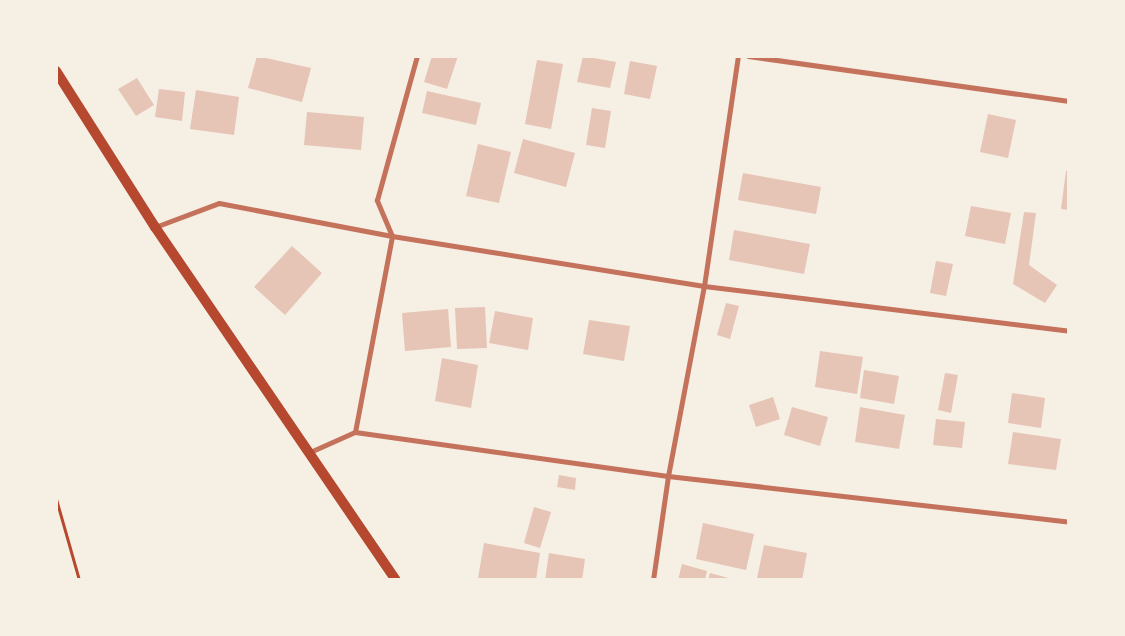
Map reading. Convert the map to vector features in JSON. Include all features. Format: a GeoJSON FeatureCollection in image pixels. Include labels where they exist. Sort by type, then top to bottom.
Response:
{"type":"FeatureCollection","features":[{"type":"Feature","properties":{"kind":"main road"},"geometry":{"type":"LineString","coordinates":[[56,71],[155,227],[396,580]]}},
{"type":"Feature","properties":{"kind":"street"},"geometry":{"type":"LineString","coordinates":[[356,432],[392,236],[377,200],[416,56]]}},
{"type":"Feature","properties":{"kind":"street"},"geometry":{"type":"LineString","coordinates":[[653,580],[668,476],[704,286],[738,56]]}},
{"type":"Feature","properties":{"kind":"street"},"geometry":{"type":"LineString","coordinates":[[748,56],[1069,101]]}},
{"type":"Feature","properties":{"kind":"street"},"geometry":{"type":"LineString","coordinates":[[155,227],[219,203],[392,236],[704,286],[1069,331]]}},
{"type":"Feature","properties":{"kind":"street"},"geometry":{"type":"LineString","coordinates":[[310,452],[356,432],[668,476],[1069,522]]}},
{"type":"Feature","properties":{"kind":"path"},"geometry":{"type":"LineString","coordinates":[[56,499],[79,580]]}},
{"type":"Feature","properties":{"kind":"building"},"geometry":{"type":"Polygon","coordinates":[[[257,56],[311,68],[302,102],[248,88],[257,56]]]}},
{"type":"Feature","properties":{"kind":"building"},"geometry":{"type":"Polygon","coordinates":[[[432,56],[458,56],[447,89],[424,82],[432,56]]]}},
{"type":"Feature","properties":{"kind":"building"},"geometry":{"type":"Polygon","coordinates":[[[583,56],[616,62],[610,88],[577,82],[583,56]]]}},
{"type":"Feature","properties":{"kind":"building"},"geometry":{"type":"Polygon","coordinates":[[[537,60],[563,64],[551,129],[525,124],[537,60]]]}},
{"type":"Feature","properties":{"kind":"building"},"geometry":{"type":"Polygon","coordinates":[[[630,61],[657,66],[650,99],[624,94],[630,61]]]}},
{"type":"Feature","properties":{"kind":"building"},"geometry":{"type":"Polygon","coordinates":[[[137,78],[154,105],[136,116],[118,89],[137,78]]]}},
{"type":"Feature","properties":{"kind":"building"},"geometry":{"type":"Polygon","coordinates":[[[159,89],[185,92],[182,121],[155,117],[159,89]]]}},
{"type":"Feature","properties":{"kind":"building"},"geometry":{"type":"Polygon","coordinates":[[[196,90],[239,97],[234,135],[190,129],[196,90]]]}},
{"type":"Feature","properties":{"kind":"building"},"geometry":{"type":"Polygon","coordinates":[[[427,91],[481,103],[476,125],[422,113],[427,91]]]}},
{"type":"Feature","properties":{"kind":"building"},"geometry":{"type":"Polygon","coordinates":[[[592,108],[611,111],[605,148],[586,145],[592,108]]]}},
{"type":"Feature","properties":{"kind":"building"},"geometry":{"type":"Polygon","coordinates":[[[307,112],[364,117],[361,150],[304,145],[307,112]]]}},
{"type":"Feature","properties":{"kind":"building"},"geometry":{"type":"Polygon","coordinates":[[[988,114],[1016,120],[1008,158],[980,152],[988,114]]]}},
{"type":"Feature","properties":{"kind":"building"},"geometry":{"type":"Polygon","coordinates":[[[523,139],[575,153],[566,187],[514,173],[523,139]]]}},
{"type":"Feature","properties":{"kind":"building"},"geometry":{"type":"Polygon","coordinates":[[[478,144],[511,152],[499,203],[466,196],[478,144]]]}},
{"type":"Feature","properties":{"kind":"building"},"geometry":{"type":"Polygon","coordinates":[[[1066,171],[1069,171],[1069,210],[1061,209],[1066,171]]]}},
{"type":"Feature","properties":{"kind":"building"},"geometry":{"type":"Polygon","coordinates":[[[743,173],[821,187],[816,214],[738,200],[743,173]]]}},
{"type":"Feature","properties":{"kind":"building"},"geometry":{"type":"Polygon","coordinates":[[[971,206],[1011,213],[1005,244],[965,236],[971,206]]]}},
{"type":"Feature","properties":{"kind":"building"},"geometry":{"type":"Polygon","coordinates":[[[1024,212],[1036,213],[1029,265],[1057,285],[1045,303],[1013,284],[1024,212]]]}},
{"type":"Feature","properties":{"kind":"building"},"geometry":{"type":"Polygon","coordinates":[[[734,230],[810,244],[804,274],[729,260],[734,230]]]}},
{"type":"Feature","properties":{"kind":"building"},"geometry":{"type":"Polygon","coordinates":[[[292,246],[322,273],[285,315],[254,287],[292,246]]]}},
{"type":"Feature","properties":{"kind":"building"},"geometry":{"type":"Polygon","coordinates":[[[936,261],[953,264],[946,296],[930,293],[936,261]]]}},
{"type":"Feature","properties":{"kind":"building"},"geometry":{"type":"Polygon","coordinates":[[[726,303],[739,306],[730,339],[717,335],[726,303]]]}},
{"type":"Feature","properties":{"kind":"building"},"geometry":{"type":"Polygon","coordinates":[[[485,307],[487,348],[457,349],[455,308],[485,307]]]}},
{"type":"Feature","properties":{"kind":"building"},"geometry":{"type":"Polygon","coordinates":[[[448,309],[451,347],[405,351],[402,313],[448,309]]]}},
{"type":"Feature","properties":{"kind":"building"},"geometry":{"type":"Polygon","coordinates":[[[495,311],[533,318],[528,350],[489,343],[495,311]]]}},
{"type":"Feature","properties":{"kind":"building"},"geometry":{"type":"Polygon","coordinates":[[[589,320],[630,326],[624,361],[583,354],[589,320]]]}},
{"type":"Feature","properties":{"kind":"building"},"geometry":{"type":"Polygon","coordinates":[[[820,351],[863,357],[857,394],[815,387],[820,351]]]}},
{"type":"Feature","properties":{"kind":"building"},"geometry":{"type":"Polygon","coordinates":[[[442,358],[478,365],[471,408],[435,401],[442,358]]]}},
{"type":"Feature","properties":{"kind":"building"},"geometry":{"type":"Polygon","coordinates":[[[864,370],[899,376],[894,404],[860,398],[864,370]]]}},
{"type":"Feature","properties":{"kind":"building"},"geometry":{"type":"Polygon","coordinates":[[[945,373],[958,375],[951,413],[938,410],[945,373]]]}},
{"type":"Feature","properties":{"kind":"building"},"geometry":{"type":"Polygon","coordinates":[[[1012,393],[1045,398],[1041,428],[1008,423],[1012,393]]]}},
{"type":"Feature","properties":{"kind":"building"},"geometry":{"type":"Polygon","coordinates":[[[773,397],[780,419],[756,427],[749,405],[773,397]]]}},
{"type":"Feature","properties":{"kind":"building"},"geometry":{"type":"Polygon","coordinates":[[[792,407],[828,417],[820,446],[784,435],[792,407]]]}},
{"type":"Feature","properties":{"kind":"building"},"geometry":{"type":"Polygon","coordinates":[[[860,407],[905,415],[899,449],[855,442],[860,407]]]}},
{"type":"Feature","properties":{"kind":"building"},"geometry":{"type":"Polygon","coordinates":[[[936,419],[965,422],[962,448],[933,445],[936,419]]]}},
{"type":"Feature","properties":{"kind":"building"},"geometry":{"type":"Polygon","coordinates":[[[1013,432],[1061,439],[1056,470],[1008,464],[1013,432]]]}},
{"type":"Feature","properties":{"kind":"building"},"geometry":{"type":"Polygon","coordinates":[[[559,475],[576,478],[575,490],[557,487],[559,475]]]}},
{"type":"Feature","properties":{"kind":"building"},"geometry":{"type":"Polygon","coordinates":[[[534,507],[551,512],[540,548],[524,543],[534,507]]]}},
{"type":"Feature","properties":{"kind":"building"},"geometry":{"type":"Polygon","coordinates":[[[703,523],[754,534],[746,570],[696,559],[703,523]]]}},
{"type":"Feature","properties":{"kind":"building"},"geometry":{"type":"Polygon","coordinates":[[[484,543],[540,553],[536,580],[478,578],[484,543]]]}},
{"type":"Feature","properties":{"kind":"building"},"geometry":{"type":"Polygon","coordinates":[[[764,545],[807,553],[802,580],[757,578],[764,545]]]}},
{"type":"Feature","properties":{"kind":"building"},"geometry":{"type":"Polygon","coordinates":[[[549,553],[585,559],[582,580],[545,580],[549,553]]]}},
{"type":"Feature","properties":{"kind":"building"},"geometry":{"type":"Polygon","coordinates":[[[682,564],[707,571],[705,580],[678,580],[682,564]]]}},
{"type":"Feature","properties":{"kind":"building"},"geometry":{"type":"Polygon","coordinates":[[[710,573],[732,579],[732,580],[708,580],[710,573]]]}}]}
